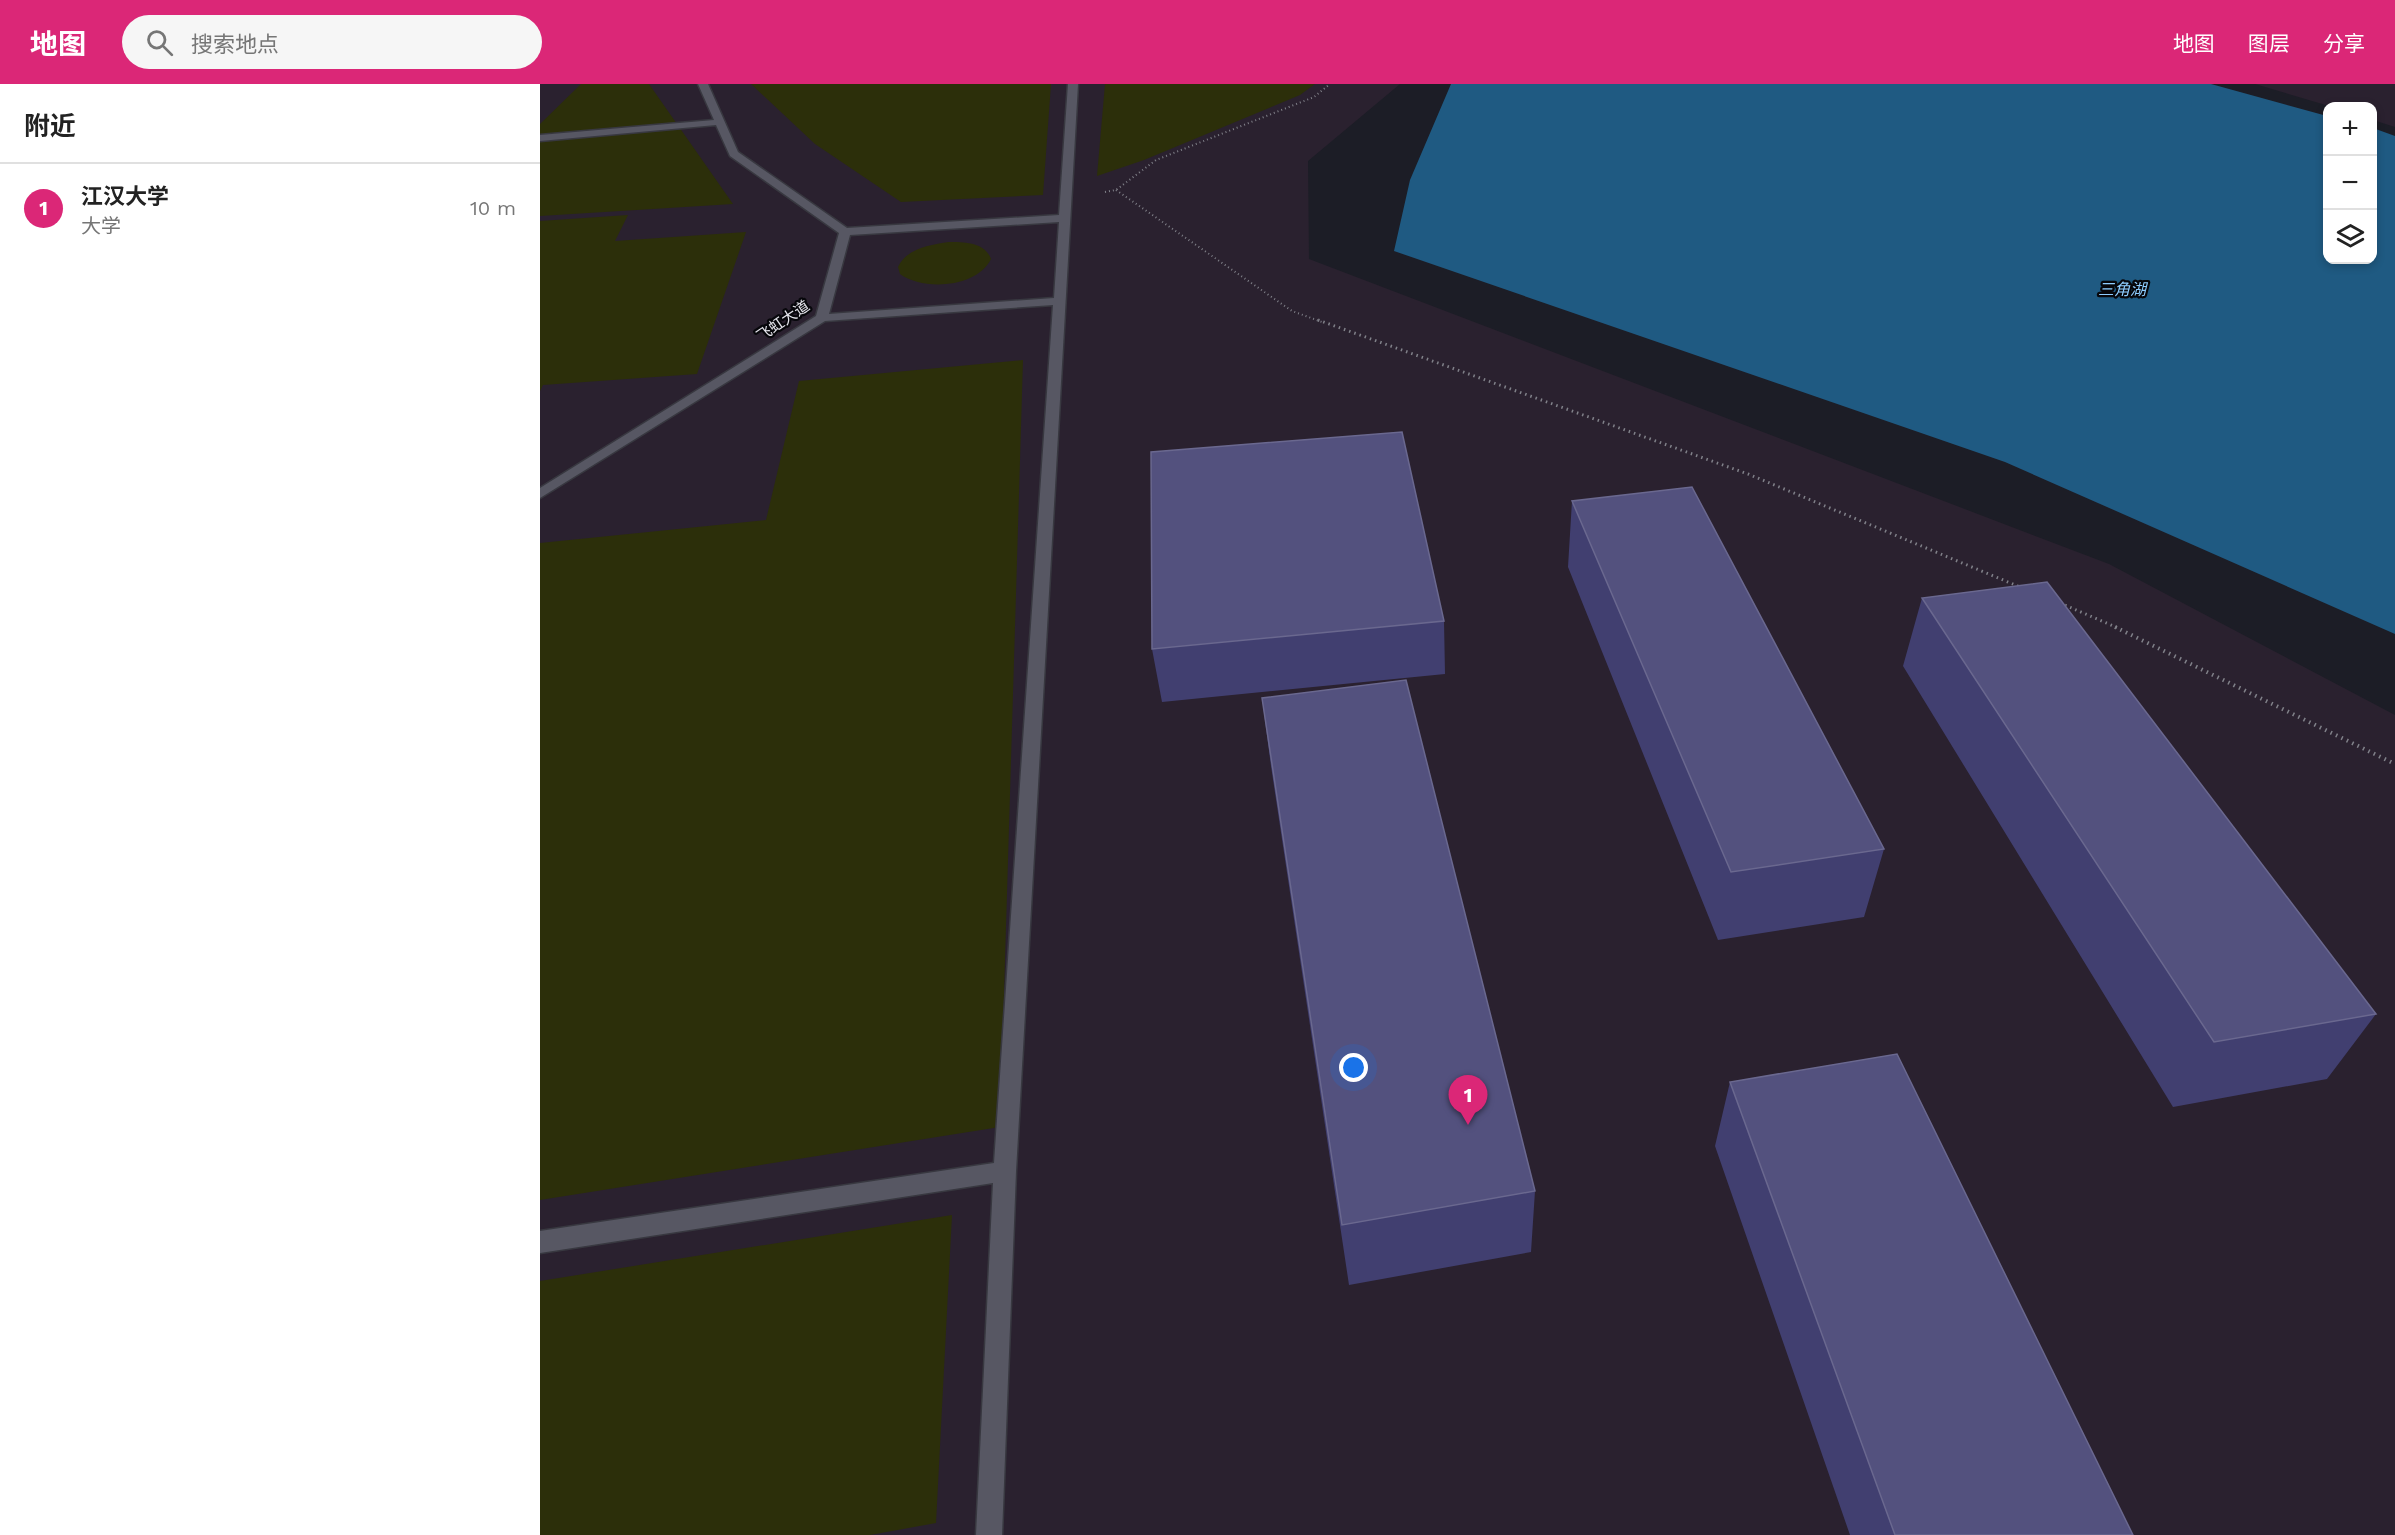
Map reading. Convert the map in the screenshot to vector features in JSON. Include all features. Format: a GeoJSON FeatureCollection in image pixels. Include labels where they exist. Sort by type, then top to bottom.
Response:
{"type":"FeatureCollection","features":[{"type":"Feature","properties":{"kind":"lane"},"geometry":{"type":"LineString","coordinates":[[703,84],[734,154],[845,232],[1064,218]]}},
{"type":"Feature","properties":{"kind":"lane"},"geometry":{"type":"LineString","coordinates":[[989,1535],[1005,1171],[1073,84]]}},
{"type":"Feature","properties":{"kind":"lane"},"geometry":{"type":"LineString","coordinates":[[540,138],[720,122]]}},
{"type":"Feature","properties":{"kind":"lane","name":"飞虹大道"},"geometry":{"type":"LineString","coordinates":[[540,494],[822,318],[845,232]]}},
{"type":"Feature","properties":{"kind":"lane"},"geometry":{"type":"LineString","coordinates":[[822,318],[1059,301]]}},
{"type":"Feature","properties":{"kind":"lane"},"geometry":{"type":"LineString","coordinates":[[540,1242],[1005,1171]]}},
{"type":"Feature","properties":{"kind":"path"},"geometry":{"type":"LineString","coordinates":[[1065,197],[1116,190],[1156,160],[1314,97],[1330,84]]}},
{"type":"Feature","properties":{"kind":"path"},"geometry":{"type":"LineString","coordinates":[[1116,190],[1292,311],[1748,474],[2024,588]]}},
{"type":"Feature","properties":{"kind":"path"},"geometry":{"type":"LineString","coordinates":[[2057,602],[2101,620],[2395,764]]}},
{"type":"Feature","properties":{"kind":"shaded area"},"geometry":{"type":"Polygon","coordinates":[[[540,84],[1400,84],[1308,161],[1309,259],[2109,564],[2395,715],[2395,1535],[540,1535],[540,84]]]}},
{"type":"Feature","properties":{"kind":"shaded area"},"geometry":{"type":"Polygon","coordinates":[[[2255,84],[2395,84],[2395,127],[2377,121],[2377,102],[2323,102],[2323,104],[2255,84]]]}},
{"type":"Feature","properties":{"kind":"green space"},"geometry":{"type":"Polygon","coordinates":[[[581,84],[649,84],[733,204],[540,216],[540,124],[581,84]]]}},
{"type":"Feature","properties":{"kind":"green space"},"geometry":{"type":"Polygon","coordinates":[[[751,84],[1051,84],[1043,195],[901,202],[815,144],[751,84]]]}},
{"type":"Feature","properties":{"kind":"green space"},"geometry":{"type":"Polygon","coordinates":[[[1105,84],[1315,84],[1300,95],[1144,160],[1097,176],[1105,84]]]}},
{"type":"Feature","properties":{"kind":"green space"},"geometry":{"type":"Polygon","coordinates":[[[628,215],[615,241],[746,232],[697,374],[543,385],[540,391],[540,221],[628,215]]]}},
{"type":"Feature","properties":{"kind":"green space"},"geometry":{"type":"Polygon","coordinates":[[[949,242],[979,246],[988,253],[991,259],[984,269],[974,276],[949,284],[922,283],[900,274],[898,267],[913,252],[927,246],[949,242]]]}},
{"type":"Feature","properties":{"kind":"green space"},"geometry":{"type":"Polygon","coordinates":[[[1023,360],[1000,1127],[540,1200],[540,543],[766,520],[799,381],[1023,360]]]}},
{"type":"Feature","properties":{"kind":"green space"},"geometry":{"type":"Polygon","coordinates":[[[952,1215],[936,1523],[870,1535],[540,1535],[540,1281],[952,1215]]]}},
{"type":"Feature","properties":{"kind":"water","name":"三角湖"},"geometry":{"type":"Polygon","coordinates":[[[1451,84],[2211,84],[2323,115],[2323,264],[2377,264],[2377,129],[2395,136],[2395,634],[2005,462],[1394,251],[1410,180],[1451,84]]]}},
{"type":"Feature","properties":{"kind":"building"},"geometry":{"type":"Polygon","coordinates":[[[1402,432],[1444,621],[1152,649],[1151,452],[1402,432]]]}},
{"type":"Feature","properties":{"kind":"building"},"geometry":{"type":"Polygon","coordinates":[[[1692,487],[1884,849],[1731,872],[1572,501],[1692,487]]]}},
{"type":"Feature","properties":{"kind":"building"},"geometry":{"type":"Polygon","coordinates":[[[2047,582],[2376,1014],[2214,1042],[1922,598],[2047,582]]]}},
{"type":"Feature","properties":{"kind":"building"},"geometry":{"type":"Polygon","coordinates":[[[1406,680],[1535,1191],[1342,1225],[1262,698],[1406,680]]]}},
{"type":"Feature","properties":{"kind":"building"},"geometry":{"type":"Polygon","coordinates":[[[1897,1054],[2133,1535],[1895,1535],[1730,1082],[1897,1054]]]}},
{"type":"Feature","properties":{"kind":"place","name":"江汉大学"},"geometry":{"type":"Point","coordinates":[1468,1125]}}]}
